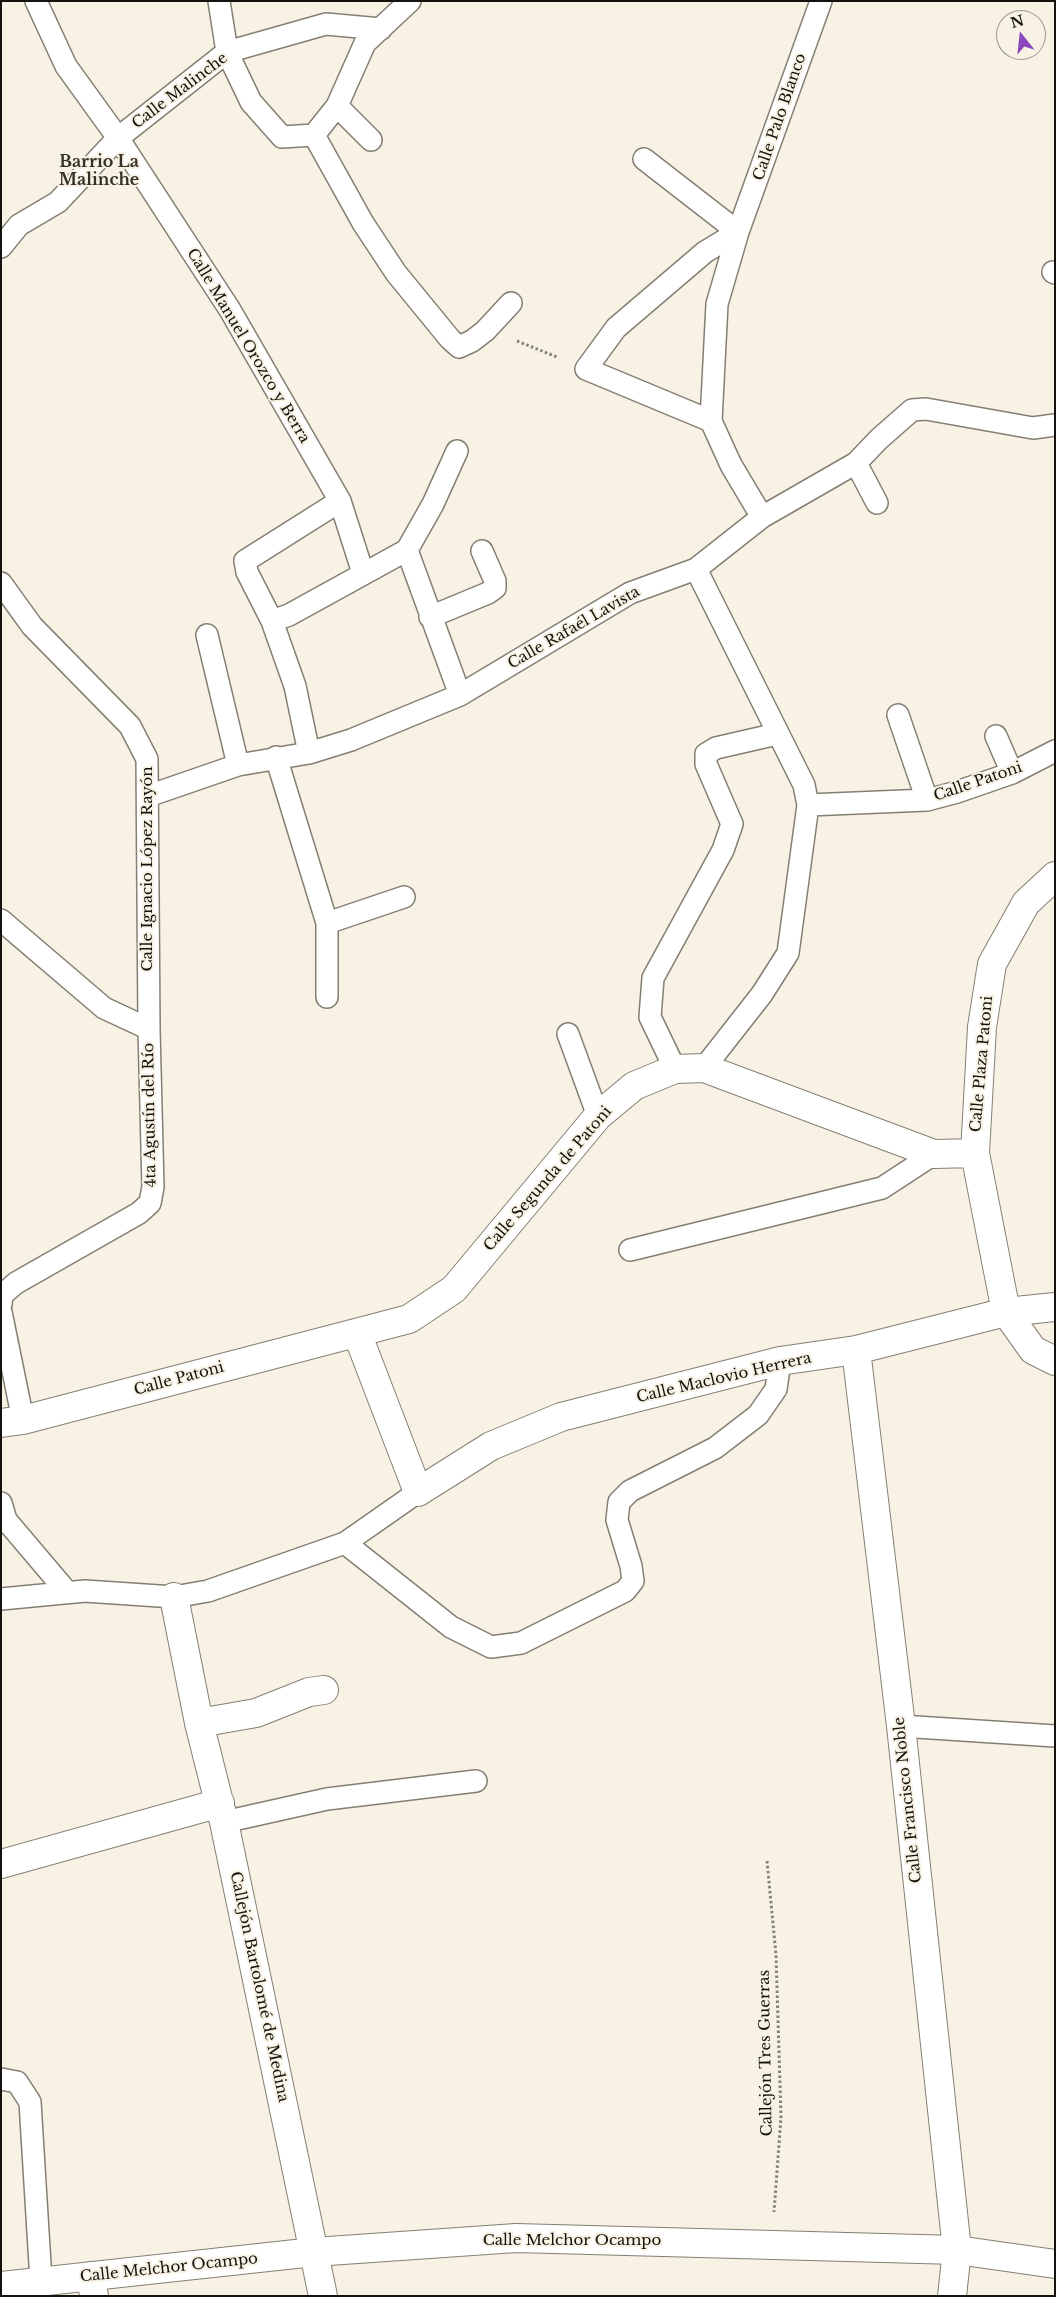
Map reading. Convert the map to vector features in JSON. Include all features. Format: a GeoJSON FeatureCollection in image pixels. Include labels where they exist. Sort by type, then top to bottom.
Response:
{"type":"FeatureCollection","features":[{"type":"Feature","properties":{"kind":"street","name":"Calle Plaza Patoni"},"geometry":{"type":"LineString","coordinates":[[1006,1312],[975,1153],[982,1027],[992,964],[1026,903],[1055,876]]}},
{"type":"Feature","properties":{"kind":"street","name":"Calle Segunda de Patoni"},"geometry":{"type":"LineString","coordinates":[[357,1333],[409,1319],[454,1289],[598,1116],[634,1086],[675,1069],[704,1068]]}},
{"type":"Feature","properties":{"kind":"street","name":"Calle Plaza Patoni"},"geometry":{"type":"LineString","coordinates":[[704,1068],[934,1154],[975,1153]]}},
{"type":"Feature","properties":{"kind":"street","name":"Calle Maclovio Herrera"},"geometry":{"type":"LineString","coordinates":[[418,1492],[491,1446],[561,1417],[780,1361],[856,1350],[1006,1312],[1055,1307]]}},
{"type":"Feature","properties":{"kind":"street"},"geometry":{"type":"LineString","coordinates":[[1006,1312],[1033,1350],[1055,1360]]}},
{"type":"Feature","properties":{"kind":"street","name":"Calle Patoni"},"geometry":{"type":"LineString","coordinates":[[12,1421],[357,1333]]}},
{"type":"Feature","properties":{"kind":"street"},"geometry":{"type":"LineString","coordinates":[[357,1333],[418,1492]]}},
{"type":"Feature","properties":{"kind":"street","name":"Calle Francisco Noble"},"geometry":{"type":"LineString","coordinates":[[856,1350],[900,1726],[957,2250],[952,2296]]}},
{"type":"Feature","properties":{"kind":"street","name":"Callejón Bartolomé de Medina"},"geometry":{"type":"LineString","coordinates":[[174,1597],[199,1723],[222,1813],[323,2296]]}},
{"type":"Feature","properties":{"kind":"street"},"geometry":{"type":"LineString","coordinates":[[199,1723],[256,1713],[309,1692],[324,1690]]}},
{"type":"Feature","properties":{"kind":"street"},"geometry":{"type":"LineString","coordinates":[[1,1864],[222,1813]]}},
{"type":"Feature","properties":{"kind":"street","name":"Calle Melchor Ocampo"},"geometry":{"type":"LineString","coordinates":[[1,2286],[41,2281],[93,2286],[314,2252],[516,2238],[957,2250],[1055,2264]]}},
{"type":"Feature","properties":{"kind":"lane","name":"Calle Manuel Orozco y Berra"},"geometry":{"type":"LineString","coordinates":[[36,1],[66,66],[118,138],[230,310],[340,501],[363,573]]}},
{"type":"Feature","properties":{"kind":"lane"},"geometry":{"type":"LineString","coordinates":[[218,1],[227,52],[251,102],[282,137],[314,135],[337,106],[365,43],[410,1]]}},
{"type":"Feature","properties":{"kind":"lane","name":"Calle Palo Blanco"},"geometry":{"type":"LineString","coordinates":[[711,421],[717,304],[738,232],[770,148],[821,1]]}},
{"type":"Feature","properties":{"kind":"lane","name":"Calle Malinche"},"geometry":{"type":"LineString","coordinates":[[1,247],[19,225],[58,202],[118,138],[227,52],[326,24],[381,29]]}},
{"type":"Feature","properties":{"kind":"lane"},"geometry":{"type":"LineString","coordinates":[[337,106],[371,140]]}},
{"type":"Feature","properties":{"kind":"lane"},"geometry":{"type":"LineString","coordinates":[[314,135],[362,223],[396,273],[450,339],[459,347],[472,341],[485,331],[511,304]]}},
{"type":"Feature","properties":{"kind":"lane"},"geometry":{"type":"LineString","coordinates":[[644,159],[738,232],[705,252],[616,328],[586,369],[711,421],[731,465],[762,517]]}},
{"type":"Feature","properties":{"kind":"lane","name":"Calle Rafaél Lavista"},"geometry":{"type":"LineString","coordinates":[[148,796],[238,765],[309,752],[351,740],[460,694],[630,593],[696,569],[762,517],[856,463],[912,410],[926,409],[1033,428],[1055,425]]}},
{"type":"Feature","properties":{"kind":"lane"},"geometry":{"type":"LineString","coordinates":[[272,621],[289,614],[407,550],[433,504],[457,450]]}},
{"type":"Feature","properties":{"kind":"lane"},"geometry":{"type":"LineString","coordinates":[[856,463],[877,503]]}},
{"type":"Feature","properties":{"kind":"lane"},"geometry":{"type":"LineString","coordinates":[[309,752],[295,686],[272,621],[247,572],[245,561],[340,501]]}},
{"type":"Feature","properties":{"kind":"lane"},"geometry":{"type":"LineString","coordinates":[[407,550],[460,694]]}},
{"type":"Feature","properties":{"kind":"lane"},"geometry":{"type":"LineString","coordinates":[[430,616],[488,593],[495,588],[482,551]]}},
{"type":"Feature","properties":{"kind":"lane"},"geometry":{"type":"LineString","coordinates":[[696,569],[804,785],[808,805],[788,953],[762,994],[704,1068]]}},
{"type":"Feature","properties":{"kind":"lane","name":"Calle Ignacio López Rayón"},"geometry":{"type":"LineString","coordinates":[[1,584],[32,626],[130,726],[147,759],[148,1029]]}},
{"type":"Feature","properties":{"kind":"lane"},"geometry":{"type":"LineString","coordinates":[[207,635],[238,765]]}},
{"type":"Feature","properties":{"kind":"lane"},"geometry":{"type":"LineString","coordinates":[[898,715],[927,800]]}},
{"type":"Feature","properties":{"kind":"lane"},"geometry":{"type":"LineString","coordinates":[[675,1069],[650,1017],[653,978],[723,850],[732,824],[706,764],[706,754],[716,748],[777,734]]}},
{"type":"Feature","properties":{"kind":"lane"},"geometry":{"type":"LineString","coordinates":[[996,736],[1012,772]]}},
{"type":"Feature","properties":{"kind":"lane","name":"Calle Patoni"},"geometry":{"type":"LineString","coordinates":[[808,805],[927,800],[957,792],[1012,772],[1055,751]]}},
{"type":"Feature","properties":{"kind":"lane"},"geometry":{"type":"LineString","coordinates":[[276,757],[328,922],[328,997]]}},
{"type":"Feature","properties":{"kind":"lane"},"geometry":{"type":"LineString","coordinates":[[328,922],[404,897]]}},
{"type":"Feature","properties":{"kind":"lane","name":"4ta Agustín del Río"},"geometry":{"type":"LineString","coordinates":[[1,920],[104,1008],[148,1029],[153,1187],[150,1202],[139,1213],[16,1283],[2,1295],[1,1304]]}},
{"type":"Feature","properties":{"kind":"lane"},"geometry":{"type":"LineString","coordinates":[[568,1034],[598,1116]]}},
{"type":"Feature","properties":{"kind":"lane"},"geometry":{"type":"LineString","coordinates":[[630,1250],[882,1188],[934,1154]]}},
{"type":"Feature","properties":{"kind":"lane"},"geometry":{"type":"LineString","coordinates":[[1,1312],[12,1421]]}},
{"type":"Feature","properties":{"kind":"lane"},"geometry":{"type":"LineString","coordinates":[[345,1543],[451,1626],[491,1647],[521,1643],[625,1591],[632,1581],[631,1566],[618,1520],[619,1502],[630,1491],[714,1448],[758,1415],[776,1390],[780,1361]]}},
{"type":"Feature","properties":{"kind":"lane"},"geometry":{"type":"LineString","coordinates":[[1,1599],[85,1591],[174,1597],[208,1591],[345,1543],[418,1492]]}},
{"type":"Feature","properties":{"kind":"lane"},"geometry":{"type":"LineString","coordinates":[[1,1503],[6,1520],[67,1592]]}},
{"type":"Feature","properties":{"kind":"lane"},"geometry":{"type":"LineString","coordinates":[[900,1726],[1055,1736]]}},
{"type":"Feature","properties":{"kind":"lane"},"geometry":{"type":"LineString","coordinates":[[222,1813],[476,1781]]}},
{"type":"Feature","properties":{"kind":"lane"},"geometry":{"type":"LineString","coordinates":[[1,2079],[17,2082],[30,2102],[41,2281]]}},
{"type":"Feature","properties":{"kind":"path"},"geometry":{"type":"LineString","coordinates":[[485,331],[535,347],[586,369]]}},
{"type":"Feature","properties":{"kind":"path","name":"Callejón Tres Guerras"},"geometry":{"type":"LineString","coordinates":[[766,1861],[776,1955],[781,2117],[771,2245]]}},
{"type":"Feature","properties":{"kind":"district","name":"Barrio La Malinche"},"geometry":{"type":"Point","coordinates":[99,171]}}]}
